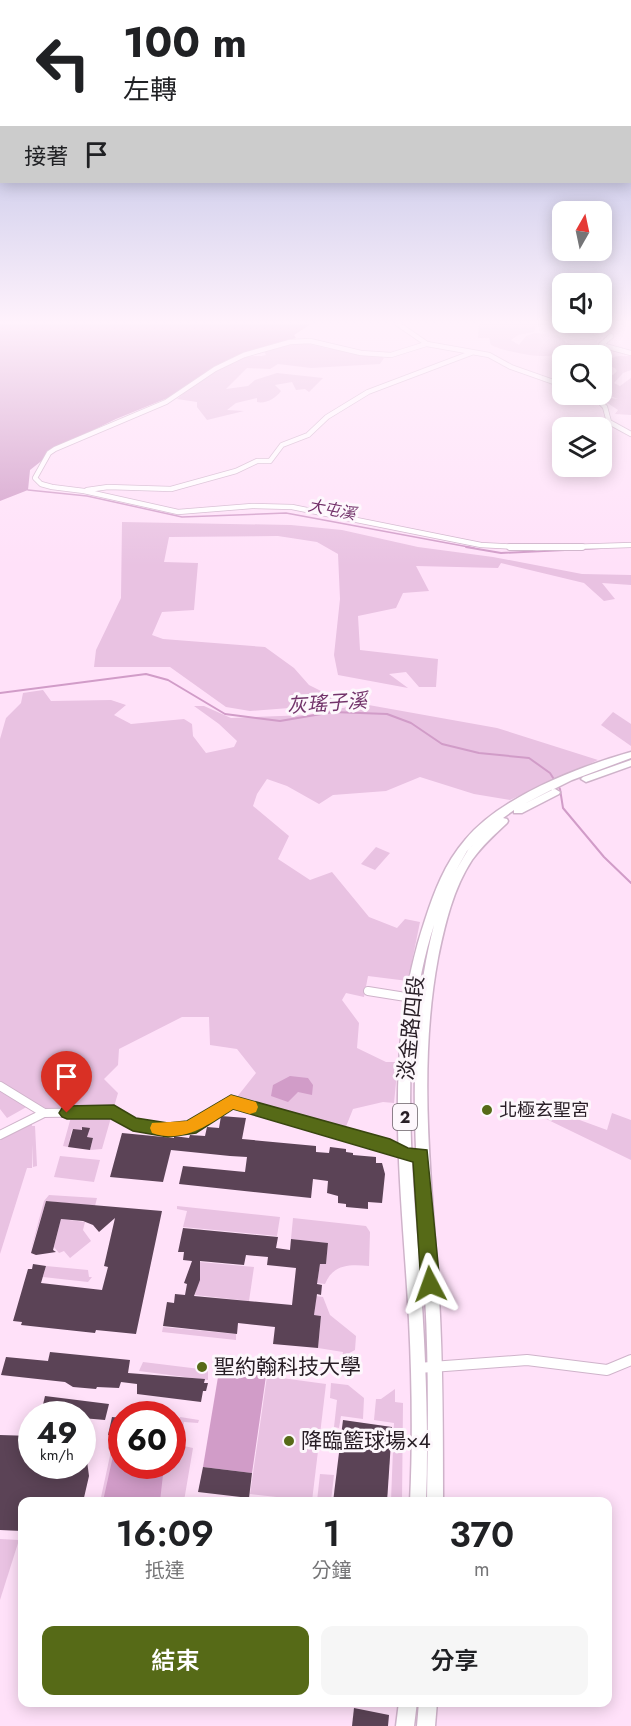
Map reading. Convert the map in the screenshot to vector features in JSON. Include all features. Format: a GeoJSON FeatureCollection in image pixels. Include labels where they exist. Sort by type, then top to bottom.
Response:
{"type":"FeatureCollection","features":[{"type":"Feature","properties":{"kind":"main road","name":"2"},"geometry":{"type":"LineString","coordinates":[[548,791],[631,755]]}},
{"type":"Feature","properties":{"kind":"main road","name":"2"},"geometry":{"type":"LineString","coordinates":[[570,782],[631,763]]}},
{"type":"Feature","properties":{"kind":"main road","name":"淡金路四段"},"geometry":{"type":"LineString","coordinates":[[418,1497],[421,1434],[404,1093],[416,967],[429,919],[448,872],[474,836],[522,800],[548,791]]}},
{"type":"Feature","properties":{"kind":"main road","name":"淡金路四段"},"geometry":{"type":"LineString","coordinates":[[435,1497],[434,1367],[421,1155],[420,1031],[423,1009],[438,933],[451,889],[465,862],[482,840],[506,818],[548,791]]}},
{"type":"Feature","properties":{"kind":"main road"},"geometry":{"type":"LineString","coordinates":[[405,1726],[407,1707]]}},
{"type":"Feature","properties":{"kind":"main road"},"geometry":{"type":"LineString","coordinates":[[426,1726],[428,1707]]}},
{"type":"Feature","properties":{"kind":"street"},"geometry":{"type":"LineString","coordinates":[[160,405],[71,441],[49,453],[35,477],[41,483],[178,512],[252,506],[292,507],[481,545],[537,548],[631,545]]}},
{"type":"Feature","properties":{"kind":"street"},"geometry":{"type":"LineString","coordinates":[[84,491],[104,488],[171,489],[236,471],[257,461],[270,461],[282,445],[308,435],[327,417],[347,405]]}},
{"type":"Feature","properties":{"kind":"street"},"geometry":{"type":"LineString","coordinates":[[603,405],[609,422],[631,434]]}},
{"type":"Feature","properties":{"kind":"street"},"geometry":{"type":"LineString","coordinates":[[368,991],[412,998]]}},
{"type":"Feature","properties":{"kind":"street"},"geometry":{"type":"LineString","coordinates":[[0,1086],[44,1113]]}},
{"type":"Feature","properties":{"kind":"street"},"geometry":{"type":"LineString","coordinates":[[0,1135],[44,1113],[114,1112],[133,1124],[168,1130],[190,1128],[231,1102],[390,1147],[406,1155],[421,1155]]}},
{"type":"Feature","properties":{"kind":"street"},"geometry":{"type":"LineString","coordinates":[[418,1368],[527,1360],[607,1370],[631,1360]]}},
{"type":"Feature","properties":{"kind":"shaded area"},"geometry":{"type":"Polygon","coordinates":[[[0,405],[151,405],[59,447],[30,470],[28,490],[0,501],[0,405]]]}},
{"type":"Feature","properties":{"kind":"shaded area"},"geometry":{"type":"Polygon","coordinates":[[[197,405],[234,405],[227,410],[244,411],[207,420],[197,405]]]}},
{"type":"Feature","properties":{"kind":"shaded area"},"geometry":{"type":"Polygon","coordinates":[[[610,405],[631,405],[631,415],[615,414],[618,410],[610,405]]]}},
{"type":"Feature","properties":{"kind":"shaded area"},"geometry":{"type":"Polygon","coordinates":[[[122,522],[291,525],[342,530],[418,547],[493,557],[582,574],[631,575],[631,585],[602,583],[615,599],[604,601],[584,583],[501,563],[498,568],[416,566],[429,591],[403,593],[396,608],[358,616],[360,650],[438,659],[436,687],[419,687],[406,672],[389,674],[408,688],[338,675],[334,655],[340,599],[338,554],[317,542],[278,536],[169,537],[164,562],[198,563],[194,610],[162,612],[152,635],[163,639],[265,647],[294,668],[309,685],[335,698],[315,706],[250,711],[226,707],[170,667],[94,667],[96,650],[121,598],[122,522]]]}},
{"type":"Feature","properties":{"kind":"shaded area"},"geometry":{"type":"Polygon","coordinates":[[[43,690],[51,701],[111,700],[126,705],[114,715],[131,724],[184,719],[192,724],[193,736],[206,753],[234,747],[237,741],[219,724],[194,706],[204,706],[231,718],[307,715],[363,704],[497,728],[598,760],[510,800],[474,794],[420,777],[386,791],[333,795],[319,804],[287,786],[267,779],[257,794],[253,806],[289,836],[278,859],[310,880],[332,872],[369,917],[397,928],[405,919],[420,922],[408,981],[368,976],[364,997],[346,993],[342,1000],[359,1023],[357,1048],[386,1062],[398,1062],[394,1103],[383,1102],[353,1109],[343,1134],[233,1102],[256,1073],[237,1049],[210,1045],[209,1017],[182,1017],[119,1049],[118,1065],[104,1079],[118,1093],[102,1149],[90,1150],[93,1138],[87,1137],[89,1128],[82,1128],[80,1136],[72,1129],[68,1147],[63,1146],[71,1117],[43,1116],[30,1105],[7,1118],[0,1109],[0,739],[6,718],[21,703],[23,693],[43,690]]]}},
{"type":"Feature","properties":{"kind":"shaded area"},"geometry":{"type":"Polygon","coordinates":[[[613,712],[631,724],[631,746],[601,725],[613,712]]]}},
{"type":"Feature","properties":{"kind":"shaded area"},"geometry":{"type":"Polygon","coordinates":[[[376,847],[390,853],[375,870],[361,864],[376,847]]]}},
{"type":"Feature","properties":{"kind":"shaded area"},"geometry":{"type":"Polygon","coordinates":[[[290,1076],[308,1078],[313,1085],[312,1095],[298,1092],[288,1102],[271,1096],[273,1085],[290,1076]]]}},
{"type":"Feature","properties":{"kind":"shaded area"},"geometry":{"type":"Polygon","coordinates":[[[555,1111],[607,1130],[612,1113],[631,1120],[631,1160],[542,1117],[555,1111]]]}},
{"type":"Feature","properties":{"kind":"shaded area"},"geometry":{"type":"Polygon","coordinates":[[[32,1121],[32,1126],[35,1126],[37,1166],[33,1167],[33,1144],[32,1168],[27,1168],[0,1254],[0,1138],[32,1121]]]}},
{"type":"Feature","properties":{"kind":"shaded area"},"geometry":{"type":"Polygon","coordinates":[[[60,1156],[100,1160],[94,1182],[54,1177],[60,1156]]]}},
{"type":"Feature","properties":{"kind":"shaded area"},"geometry":{"type":"Polygon","coordinates":[[[49,1195],[97,1198],[95,1206],[46,1201],[30,1253],[44,1201],[49,1195]]]}},
{"type":"Feature","properties":{"kind":"shaded area"},"geometry":{"type":"Polygon","coordinates":[[[177,1206],[280,1217],[277,1236],[183,1227],[187,1211],[177,1209],[177,1206]]]}},
{"type":"Feature","properties":{"kind":"shaded area"},"geometry":{"type":"Polygon","coordinates":[[[293,1218],[366,1226],[370,1232],[369,1266],[343,1267],[333,1272],[325,1284],[317,1283],[320,1264],[326,1264],[328,1243],[291,1239],[293,1218]]]}},
{"type":"Feature","properties":{"kind":"shaded area"},"geometry":{"type":"Polygon","coordinates":[[[61,1219],[85,1222],[83,1230],[91,1241],[70,1258],[64,1251],[59,1253],[54,1247],[61,1219]]]}},
{"type":"Feature","properties":{"kind":"shaded area"},"geometry":{"type":"Polygon","coordinates":[[[200,1262],[254,1267],[249,1301],[195,1295],[200,1262]]]}},
{"type":"Feature","properties":{"kind":"shaded area"},"geometry":{"type":"Polygon","coordinates":[[[46,1266],[88,1270],[89,1277],[92,1277],[88,1282],[43,1277],[46,1266]]]}},
{"type":"Feature","properties":{"kind":"shaded area"},"geometry":{"type":"Polygon","coordinates":[[[316,1296],[323,1297],[330,1315],[356,1336],[355,1350],[342,1357],[343,1352],[318,1348],[321,1316],[314,1315],[316,1296]]]}},
{"type":"Feature","properties":{"kind":"shaded area"},"geometry":{"type":"Polygon","coordinates":[[[163,1327],[236,1334],[236,1340],[162,1332],[163,1327]]]}},
{"type":"Feature","properties":{"kind":"shaded area"},"geometry":{"type":"Polygon","coordinates":[[[143,1362],[208,1370],[208,1380],[139,1371],[143,1362]]]}},
{"type":"Feature","properties":{"kind":"shaded area"},"geometry":{"type":"Polygon","coordinates":[[[219,1371],[266,1376],[252,1473],[203,1467],[219,1371]]]}},
{"type":"Feature","properties":{"kind":"shaded area","name":"降臨籃球場×4"},"geometry":{"type":"Polygon","coordinates":[[[267,1376],[326,1384],[312,1497],[250,1494],[267,1376]]]}},
{"type":"Feature","properties":{"kind":"shaded area"},"geometry":{"type":"Polygon","coordinates":[[[331,1383],[348,1385],[364,1398],[363,1419],[341,1416],[339,1428],[334,1427],[337,1400],[330,1398],[331,1383]]]}},
{"type":"Feature","properties":{"kind":"shaded area"},"geometry":{"type":"Polygon","coordinates":[[[395,1389],[395,1402],[403,1403],[402,1497],[391,1497],[394,1423],[374,1420],[376,1399],[381,1399],[395,1389]]]}},
{"type":"Feature","properties":{"kind":"shaded area"},"geometry":{"type":"Polygon","coordinates":[[[186,1418],[199,1420],[198,1423],[186,1422],[186,1418]]]}},
{"type":"Feature","properties":{"kind":"shaded area"},"geometry":{"type":"Polygon","coordinates":[[[186,1446],[193,1448],[185,1497],[101,1497],[108,1465],[108,1479],[186,1479],[186,1446]]]}},
{"type":"Feature","properties":{"kind":"shaded area"},"geometry":{"type":"Polygon","coordinates":[[[320,1474],[334,1475],[331,1497],[317,1497],[320,1474]]]}},
{"type":"Feature","properties":{"kind":"shaded area"},"geometry":{"type":"Polygon","coordinates":[[[108,1478],[163,1479],[160,1497],[104,1497],[108,1478]]]}},
{"type":"Feature","properties":{"kind":"shaded area"},"geometry":{"type":"Polygon","coordinates":[[[0,1539],[18,1540],[18,1543],[0,1600],[0,1539]]]}},
{"type":"Feature","properties":{"kind":"building"},"geometry":{"type":"Polygon","coordinates":[[[221,1116],[246,1118],[242,1139],[316,1146],[316,1152],[329,1153],[330,1147],[346,1149],[346,1152],[353,1153],[353,1155],[376,1157],[376,1163],[382,1163],[385,1174],[382,1203],[368,1202],[368,1209],[346,1207],[346,1204],[338,1203],[338,1196],[327,1193],[328,1181],[313,1179],[311,1198],[179,1184],[183,1166],[245,1172],[247,1157],[171,1150],[163,1182],[110,1177],[122,1133],[174,1138],[174,1136],[189,1138],[190,1135],[205,1136],[207,1127],[219,1128],[221,1116]]]}},
{"type":"Feature","properties":{"kind":"building"},"geometry":{"type":"Polygon","coordinates":[[[82,1127],[90,1128],[87,1137],[93,1138],[90,1150],[68,1147],[73,1129],[82,1130],[82,1127]]]}},
{"type":"Feature","properties":{"kind":"building"},"geometry":{"type":"Polygon","coordinates":[[[46,1201],[162,1211],[136,1334],[96,1330],[95,1333],[21,1325],[22,1322],[13,1321],[28,1269],[32,1269],[33,1264],[46,1266],[41,1283],[102,1290],[108,1267],[104,1266],[115,1218],[99,1232],[93,1225],[83,1221],[61,1219],[53,1250],[56,1252],[36,1255],[31,1253],[46,1201]]]}},
{"type":"Feature","properties":{"kind":"building"},"geometry":{"type":"Polygon","coordinates":[[[183,1228],[278,1237],[276,1248],[290,1250],[291,1239],[328,1243],[326,1264],[320,1264],[317,1284],[322,1285],[321,1295],[317,1294],[314,1315],[321,1316],[318,1348],[273,1344],[275,1327],[238,1323],[237,1334],[163,1326],[167,1302],[174,1303],[175,1294],[185,1295],[187,1284],[184,1283],[192,1261],[183,1260],[184,1252],[178,1252],[183,1228]],[[246,1255],[244,1265],[200,1261],[200,1280],[194,1296],[292,1305],[296,1268],[267,1265],[268,1257],[246,1255]]]}},
{"type":"Feature","properties":{"kind":"building"},"geometry":{"type":"Polygon","coordinates":[[[50,1352],[130,1360],[128,1373],[205,1379],[204,1383],[208,1383],[206,1391],[203,1391],[201,1402],[137,1394],[137,1384],[121,1382],[119,1388],[97,1387],[96,1389],[73,1387],[65,1382],[1,1375],[6,1357],[48,1361],[50,1352]]]}},
{"type":"Feature","properties":{"kind":"building"},"geometry":{"type":"Polygon","coordinates":[[[45,1396],[85,1401],[44,1401],[45,1396]]]}},
{"type":"Feature","properties":{"kind":"building"},"geometry":{"type":"Polygon","coordinates":[[[96,1402],[108,1404],[105,1420],[96,1419],[96,1402]]]}},
{"type":"Feature","properties":{"kind":"building"},"geometry":{"type":"Polygon","coordinates":[[[343,1420],[392,1427],[387,1497],[334,1497],[343,1420]]]}},
{"type":"Feature","properties":{"kind":"building"},"geometry":{"type":"Polygon","coordinates":[[[0,1435],[18,1436],[18,1479],[88,1479],[84,1497],[18,1497],[18,1531],[0,1530],[0,1435]]]}},
{"type":"Feature","properties":{"kind":"building"},"geometry":{"type":"Polygon","coordinates":[[[203,1467],[252,1473],[249,1497],[198,1492],[203,1467]]]}},
{"type":"Feature","properties":{"kind":"building"},"geometry":{"type":"Polygon","coordinates":[[[354,1708],[389,1715],[388,1726],[352,1726],[354,1708]]]}},
{"type":"Feature","properties":{"kind":"waterway","name":"大屯溪"},"geometry":{"type":"LineString","coordinates":[[28,490],[87,496],[182,517],[286,513],[474,548]]}},
{"type":"Feature","properties":{"kind":"waterway","name":"大屯溪"},"geometry":{"type":"LineString","coordinates":[[466,547],[501,553],[565,550]]}},
{"type":"Feature","properties":{"kind":"waterway","name":"大屯溪"},"geometry":{"type":"LineString","coordinates":[[583,549],[601,548]]}},
{"type":"Feature","properties":{"kind":"waterway","name":"灰瑤子溪"},"geometry":{"type":"LineString","coordinates":[[0,693],[146,674],[168,680],[225,714],[280,721],[333,712],[387,714],[411,723],[442,744],[479,753],[529,758],[550,773],[560,789],[563,808],[604,857],[631,883]]}},
{"type":"Feature","properties":{"kind":"slow traffic"},"geometry":{"type":"LineString","coordinates":[[158,1128],[168,1130],[190,1128],[231,1102],[250,1107]]}},
{"type":"Feature","properties":{"kind":"place","name":"北極玄聖宮"},"geometry":{"type":"Point","coordinates":[487,1110]}},
{"type":"Feature","properties":{"kind":"place","name":"聖約翰科技大學"},"geometry":{"type":"Point","coordinates":[202,1367]}},
{"type":"Feature","properties":{"kind":"place","name":"降臨籃球場×4"},"geometry":{"type":"Point","coordinates":[289,1441]}},
{"type":"Feature","properties":{"kind":"route"},"geometry":{"type":"LineString","coordinates":[[67,1113],[114,1112],[133,1124],[168,1130],[190,1128],[231,1102],[390,1147],[406,1155],[421,1155],[430,1284]]}}]}
